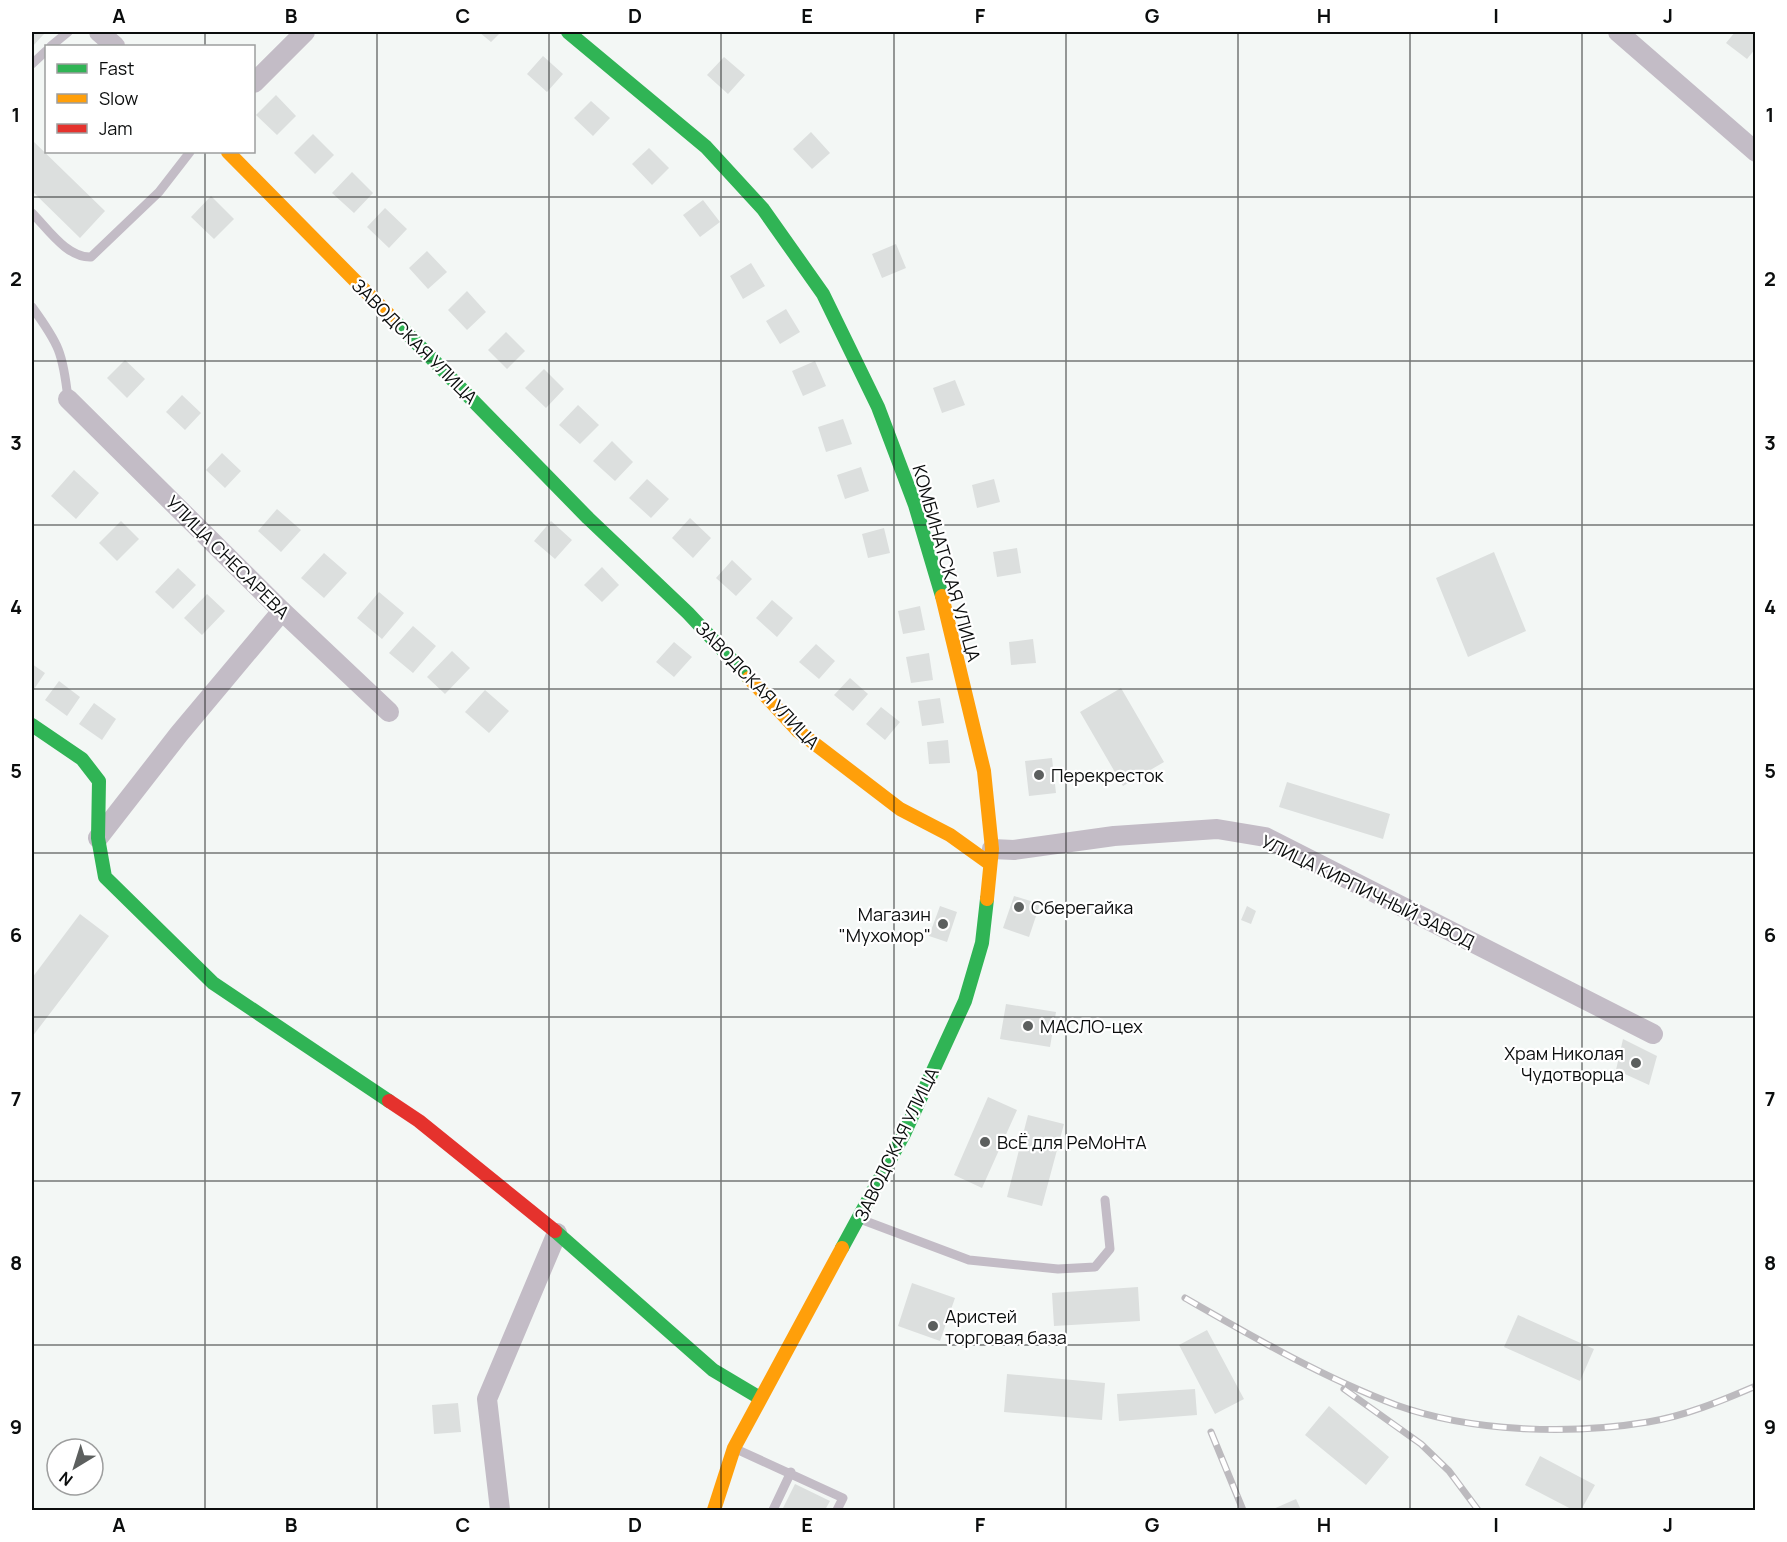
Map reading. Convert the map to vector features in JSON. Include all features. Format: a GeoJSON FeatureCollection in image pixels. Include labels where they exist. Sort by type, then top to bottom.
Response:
{"type":"FeatureCollection","features":[{"type":"Feature","properties":{"kind":"street"},"geometry":{"type":"LineString","coordinates":[[99,32],[114,45]]}},
{"type":"Feature","properties":{"kind":"street"},"geometry":{"type":"LineString","coordinates":[[255,82],[305,32]]}},
{"type":"Feature","properties":{"kind":"street","name":"КОМБИНАТСКАЯ УЛИЦА"},"geometry":{"type":"LineString","coordinates":[[568,32],[706,147],[763,208],[823,294],[878,407],[915,505],[949,620],[984,771],[991,856]]}},
{"type":"Feature","properties":{"kind":"street"},"geometry":{"type":"LineString","coordinates":[[1618,32],[1755,152]]}},
{"type":"Feature","properties":{"kind":"street","name":"ЗАВОДСКАЯ УЛИЦА"},"geometry":{"type":"LineString","coordinates":[[229,153],[588,518],[688,613],[798,731],[900,810],[991,856],[982,944],[965,1001],[904,1134],[734,1448],[714,1510]]}},
{"type":"Feature","properties":{"kind":"street","name":"УЛИЦА СНЕСАРЕВА"},"geometry":{"type":"LineString","coordinates":[[68,399],[282,611],[389,712]]}},
{"type":"Feature","properties":{"kind":"street"},"geometry":{"type":"LineString","coordinates":[[98,838],[179,734],[282,611]]}},
{"type":"Feature","properties":{"kind":"street"},"geometry":{"type":"LineString","coordinates":[[32,725],[82,759],[99,781],[98,838],[105,877],[213,983],[419,1121],[557,1233],[712,1370],[760,1398]]}},
{"type":"Feature","properties":{"kind":"street","name":"УЛИЦА КИРПИЧНЫЙ ЗАВОД"},"geometry":{"type":"LineString","coordinates":[[991,856],[1014,850],[1114,836],[1217,829],[1265,837],[1653,1034]]}},
{"type":"Feature","properties":{"kind":"street"},"geometry":{"type":"LineString","coordinates":[[500,1510],[488,1399],[557,1233]]}},
{"type":"Feature","properties":{"kind":"lane"},"geometry":{"type":"LineString","coordinates":[[52,45],[68,32]]}},
{"type":"Feature","properties":{"kind":"lane"},"geometry":{"type":"LineString","coordinates":[[32,64],[45,52]]}},
{"type":"Feature","properties":{"kind":"lane"},"geometry":{"type":"LineString","coordinates":[[32,213],[72,253],[81,257],[91,256],[159,192],[189,153]]}},
{"type":"Feature","properties":{"kind":"lane"},"geometry":{"type":"LineString","coordinates":[[32,307],[54,337],[64,362],[68,399]]}},
{"type":"Feature","properties":{"kind":"lane"},"geometry":{"type":"LineString","coordinates":[[860,1219],[969,1260],[1058,1269],[1095,1267],[1110,1249],[1105,1200]]}},
{"type":"Feature","properties":{"kind":"lane"},"geometry":{"type":"LineString","coordinates":[[734,1448],[843,1498],[837,1510]]}},
{"type":"Feature","properties":{"kind":"lane"},"geometry":{"type":"LineString","coordinates":[[772,1510],[790,1472]]}},
{"type":"Feature","properties":{"kind":"building"},"geometry":{"type":"Polygon","coordinates":[[[32,32],[44,34],[32,47],[32,32]]]}},
{"type":"Feature","properties":{"kind":"building"},"geometry":{"type":"Polygon","coordinates":[[[479,32],[501,32],[491,42],[479,32]]]}},
{"type":"Feature","properties":{"kind":"building"},"geometry":{"type":"Polygon","coordinates":[[[1735,32],[1756,33],[1756,48],[1747,59],[1726,43],[1735,32]]]}},
{"type":"Feature","properties":{"kind":"building"},"geometry":{"type":"Polygon","coordinates":[[[543,56],[563,74],[547,92],[527,74],[543,56]]]}},
{"type":"Feature","properties":{"kind":"building"},"geometry":{"type":"Polygon","coordinates":[[[724,57],[745,75],[728,94],[707,75],[724,57]]]}},
{"type":"Feature","properties":{"kind":"building"},"geometry":{"type":"Polygon","coordinates":[[[276,95],[296,116],[277,135],[256,115],[276,95]]]}},
{"type":"Feature","properties":{"kind":"building"},"geometry":{"type":"Polygon","coordinates":[[[591,101],[610,118],[593,136],[574,118],[591,101]]]}},
{"type":"Feature","properties":{"kind":"building"},"geometry":{"type":"Polygon","coordinates":[[[811,132],[830,153],[812,169],[793,149],[811,132]]]}},
{"type":"Feature","properties":{"kind":"building"},"geometry":{"type":"Polygon","coordinates":[[[313,134],[334,155],[315,174],[294,153],[313,134]]]}},
{"type":"Feature","properties":{"kind":"building"},"geometry":{"type":"Polygon","coordinates":[[[32,140],[105,211],[80,238],[32,191],[32,140]]]}},
{"type":"Feature","properties":{"kind":"building"},"geometry":{"type":"Polygon","coordinates":[[[649,148],[669,168],[652,185],[632,164],[649,148]]]}},
{"type":"Feature","properties":{"kind":"building"},"geometry":{"type":"Polygon","coordinates":[[[352,172],[373,193],[354,213],[332,193],[352,172]]]}},
{"type":"Feature","properties":{"kind":"building"},"geometry":{"type":"Polygon","coordinates":[[[211,196],[234,219],[214,239],[191,217],[211,196]]]}},
{"type":"Feature","properties":{"kind":"building"},"geometry":{"type":"Polygon","coordinates":[[[703,200],[720,222],[700,237],[683,215],[703,200]]]}},
{"type":"Feature","properties":{"kind":"building"},"geometry":{"type":"Polygon","coordinates":[[[385,208],[407,229],[389,248],[367,227],[385,208]]]}},
{"type":"Feature","properties":{"kind":"building"},"geometry":{"type":"Polygon","coordinates":[[[896,244],[906,268],[882,278],[872,254],[896,244]]]}},
{"type":"Feature","properties":{"kind":"building"},"geometry":{"type":"Polygon","coordinates":[[[427,251],[447,272],[428,289],[409,268],[427,251]]]}},
{"type":"Feature","properties":{"kind":"building"},"geometry":{"type":"Polygon","coordinates":[[[751,263],[765,286],[743,299],[730,276],[751,263]]]}},
{"type":"Feature","properties":{"kind":"building"},"geometry":{"type":"Polygon","coordinates":[[[467,291],[486,312],[467,330],[448,310],[467,291]]]}},
{"type":"Feature","properties":{"kind":"building"},"geometry":{"type":"Polygon","coordinates":[[[786,309],[800,332],[780,344],[766,321],[786,309]]]}},
{"type":"Feature","properties":{"kind":"building"},"geometry":{"type":"Polygon","coordinates":[[[506,332],[525,351],[507,369],[488,350],[506,332]]]}},
{"type":"Feature","properties":{"kind":"building"},"geometry":{"type":"Polygon","coordinates":[[[125,360],[145,379],[127,398],[107,378],[125,360]]]}},
{"type":"Feature","properties":{"kind":"building"},"geometry":{"type":"Polygon","coordinates":[[[815,361],[826,386],[803,396],[792,371],[815,361]]]}},
{"type":"Feature","properties":{"kind":"building"},"geometry":{"type":"Polygon","coordinates":[[[544,369],[564,389],[546,408],[525,388],[544,369]]]}},
{"type":"Feature","properties":{"kind":"building"},"geometry":{"type":"Polygon","coordinates":[[[955,380],[965,405],[942,413],[933,388],[955,380]]]}},
{"type":"Feature","properties":{"kind":"building"},"geometry":{"type":"Polygon","coordinates":[[[182,395],[201,413],[185,430],[166,412],[182,395]]]}},
{"type":"Feature","properties":{"kind":"building"},"geometry":{"type":"Polygon","coordinates":[[[578,405],[599,425],[580,444],[559,425],[578,405]]]}},
{"type":"Feature","properties":{"kind":"building"},"geometry":{"type":"Polygon","coordinates":[[[843,419],[852,444],[826,452],[818,427],[843,419]]]}},
{"type":"Feature","properties":{"kind":"building"},"geometry":{"type":"Polygon","coordinates":[[[612,441],[633,462],[615,481],[593,461],[612,441]]]}},
{"type":"Feature","properties":{"kind":"building"},"geometry":{"type":"Polygon","coordinates":[[[222,453],[241,471],[225,488],[206,470],[222,453]]]}},
{"type":"Feature","properties":{"kind":"building"},"geometry":{"type":"Polygon","coordinates":[[[861,467],[869,491],[845,499],[837,475],[861,467]]]}},
{"type":"Feature","properties":{"kind":"building"},"geometry":{"type":"Polygon","coordinates":[[[74,470],[99,493],[76,519],[51,496],[74,470]]]}},
{"type":"Feature","properties":{"kind":"building"},"geometry":{"type":"Polygon","coordinates":[[[647,479],[669,499],[651,518],[629,498],[647,479]]]}},
{"type":"Feature","properties":{"kind":"building"},"geometry":{"type":"Polygon","coordinates":[[[994,479],[1000,502],[977,508],[972,485],[994,479]]]}},
{"type":"Feature","properties":{"kind":"building"},"geometry":{"type":"Polygon","coordinates":[[[277,509],[301,530],[281,552],[258,531],[277,509]]]}},
{"type":"Feature","properties":{"kind":"building"},"geometry":{"type":"Polygon","coordinates":[[[690,518],[711,538],[693,558],[672,538],[690,518]]]}},
{"type":"Feature","properties":{"kind":"building"},"geometry":{"type":"Polygon","coordinates":[[[121,521],[139,539],[117,561],[99,543],[121,521]]]}},
{"type":"Feature","properties":{"kind":"building"},"geometry":{"type":"Polygon","coordinates":[[[551,521],[572,540],[555,559],[534,541],[551,521]]]}},
{"type":"Feature","properties":{"kind":"building"},"geometry":{"type":"Polygon","coordinates":[[[884,528],[890,553],[868,558],[862,534],[884,528]]]}},
{"type":"Feature","properties":{"kind":"building"},"geometry":{"type":"Polygon","coordinates":[[[1017,548],[1021,573],[997,577],[993,552],[1017,548]]]}},
{"type":"Feature","properties":{"kind":"building"},"geometry":{"type":"Polygon","coordinates":[[[1494,552],[1526,631],[1468,657],[1436,578],[1494,552]]]}},
{"type":"Feature","properties":{"kind":"building"},"geometry":{"type":"Polygon","coordinates":[[[324,553],[347,573],[324,598],[301,578],[324,553]]]}},
{"type":"Feature","properties":{"kind":"building"},"geometry":{"type":"Polygon","coordinates":[[[732,560],[752,579],[736,596],[716,578],[732,560]]]}},
{"type":"Feature","properties":{"kind":"building"},"geometry":{"type":"Polygon","coordinates":[[[602,567],[619,585],[602,602],[584,585],[602,567]]]}},
{"type":"Feature","properties":{"kind":"building"},"geometry":{"type":"Polygon","coordinates":[[[178,568],[196,585],[173,609],[155,592],[178,568]]]}},
{"type":"Feature","properties":{"kind":"building"},"geometry":{"type":"Polygon","coordinates":[[[379,592],[404,613],[382,639],[357,618],[379,592]]]}},
{"type":"Feature","properties":{"kind":"building"},"geometry":{"type":"Polygon","coordinates":[[[207,594],[225,611],[202,635],[184,618],[207,594]]]}},
{"type":"Feature","properties":{"kind":"building"},"geometry":{"type":"Polygon","coordinates":[[[772,600],[793,618],[777,637],[756,618],[772,600]]]}},
{"type":"Feature","properties":{"kind":"building"},"geometry":{"type":"Polygon","coordinates":[[[920,606],[925,630],[903,634],[898,611],[920,606]]]}},
{"type":"Feature","properties":{"kind":"building"},"geometry":{"type":"Polygon","coordinates":[[[413,626],[436,646],[413,673],[389,653],[413,626]]]}},
{"type":"Feature","properties":{"kind":"building"},"geometry":{"type":"Polygon","coordinates":[[[1033,639],[1036,663],[1011,665],[1009,642],[1033,639]]]}},
{"type":"Feature","properties":{"kind":"building"},"geometry":{"type":"Polygon","coordinates":[[[674,642],[692,657],[674,677],[656,662],[674,642]]]}},
{"type":"Feature","properties":{"kind":"building"},"geometry":{"type":"Polygon","coordinates":[[[816,644],[835,661],[819,679],[799,662],[816,644]]]}},
{"type":"Feature","properties":{"kind":"building"},"geometry":{"type":"Polygon","coordinates":[[[452,651],[470,668],[445,694],[427,677],[452,651]]]}},
{"type":"Feature","properties":{"kind":"building"},"geometry":{"type":"Polygon","coordinates":[[[929,653],[933,680],[911,683],[906,657],[929,653]]]}},
{"type":"Feature","properties":{"kind":"building"},"geometry":{"type":"Polygon","coordinates":[[[32,664],[45,673],[32,692],[32,664]]]}},
{"type":"Feature","properties":{"kind":"building"},"geometry":{"type":"Polygon","coordinates":[[[850,678],[868,694],[853,711],[834,695],[850,678]]]}},
{"type":"Feature","properties":{"kind":"building"},"geometry":{"type":"Polygon","coordinates":[[[59,681],[80,697],[67,716],[45,700],[59,681]]]}},
{"type":"Feature","properties":{"kind":"building"},"geometry":{"type":"Polygon","coordinates":[[[1121,688],[1164,762],[1123,786],[1080,712],[1121,688]]]}},
{"type":"Feature","properties":{"kind":"building"},"geometry":{"type":"Polygon","coordinates":[[[485,690],[509,711],[489,733],[465,712],[485,690]]]}},
{"type":"Feature","properties":{"kind":"building"},"geometry":{"type":"Polygon","coordinates":[[[940,698],[944,723],[922,726],[918,701],[940,698]]]}},
{"type":"Feature","properties":{"kind":"building"},"geometry":{"type":"Polygon","coordinates":[[[94,703],[116,719],[102,740],[79,724],[94,703]]]}},
{"type":"Feature","properties":{"kind":"building"},"geometry":{"type":"Polygon","coordinates":[[[881,707],[900,722],[885,740],[866,724],[881,707]]]}},
{"type":"Feature","properties":{"kind":"building"},"geometry":{"type":"Polygon","coordinates":[[[948,740],[950,763],[929,764],[927,742],[948,740]]]}},
{"type":"Feature","properties":{"kind":"building"},"geometry":{"type":"Polygon","coordinates":[[[1052,758],[1056,793],[1029,796],[1025,761],[1052,758]]]}},
{"type":"Feature","properties":{"kind":"building"},"geometry":{"type":"Polygon","coordinates":[[[1287,782],[1390,814],[1383,839],[1279,807],[1287,782]]]}},
{"type":"Feature","properties":{"kind":"building"},"geometry":{"type":"Polygon","coordinates":[[[1014,896],[1040,904],[1029,937],[1003,928],[1014,896]]]}},
{"type":"Feature","properties":{"kind":"building","name":"Магазин \"Мухомор\""},"geometry":{"type":"Polygon","coordinates":[[[940,906],[957,912],[947,942],[929,936],[940,906]]]}},
{"type":"Feature","properties":{"kind":"building"},"geometry":{"type":"Polygon","coordinates":[[[1247,906],[1256,911],[1251,924],[1241,920],[1247,906]]]}},
{"type":"Feature","properties":{"kind":"building"},"geometry":{"type":"Polygon","coordinates":[[[80,914],[109,936],[32,1037],[32,978],[80,914]]]}},
{"type":"Feature","properties":{"kind":"building","name":"МАСЛО-цех"},"geometry":{"type":"Polygon","coordinates":[[[1006,1004],[1056,1012],[1050,1047],[1000,1039],[1006,1004]]]}},
{"type":"Feature","properties":{"kind":"building","name":"Храм Николая Чудотворца"},"geometry":{"type":"Polygon","coordinates":[[[1623,1039],[1657,1056],[1649,1085],[1616,1070],[1623,1039]]]}},
{"type":"Feature","properties":{"kind":"building","name":"ВсЁ для РеМоНтА"},"geometry":{"type":"Polygon","coordinates":[[[988,1097],[1017,1110],[982,1188],[954,1175],[988,1097]]]}},
{"type":"Feature","properties":{"kind":"building"},"geometry":{"type":"Polygon","coordinates":[[[1028,1115],[1064,1124],[1042,1206],[1007,1197],[1028,1115]]]}},
{"type":"Feature","properties":{"kind":"building"},"geometry":{"type":"Polygon","coordinates":[[[912,1283],[955,1298],[940,1341],[898,1326],[912,1283]]]}},
{"type":"Feature","properties":{"kind":"building"},"geometry":{"type":"Polygon","coordinates":[[[1138,1287],[1140,1321],[1054,1326],[1052,1293],[1138,1287]]]}},
{"type":"Feature","properties":{"kind":"building"},"geometry":{"type":"Polygon","coordinates":[[[1518,1315],[1594,1349],[1580,1381],[1504,1347],[1518,1315]]]}},
{"type":"Feature","properties":{"kind":"building"},"geometry":{"type":"Polygon","coordinates":[[[1207,1330],[1244,1399],[1215,1414],[1179,1345],[1207,1330]]]}},
{"type":"Feature","properties":{"kind":"building"},"geometry":{"type":"Polygon","coordinates":[[[1007,1374],[1105,1383],[1102,1420],[1004,1412],[1007,1374]]]}},
{"type":"Feature","properties":{"kind":"building"},"geometry":{"type":"Polygon","coordinates":[[[1195,1389],[1197,1415],[1119,1421],[1117,1394],[1195,1389]]]}},
{"type":"Feature","properties":{"kind":"building"},"geometry":{"type":"Polygon","coordinates":[[[458,1403],[461,1432],[434,1434],[432,1405],[458,1403]]]}},
{"type":"Feature","properties":{"kind":"building"},"geometry":{"type":"Polygon","coordinates":[[[1329,1406],[1389,1457],[1366,1485],[1305,1435],[1329,1406]]]}},
{"type":"Feature","properties":{"kind":"building"},"geometry":{"type":"Polygon","coordinates":[[[1540,1456],[1595,1485],[1581,1510],[1573,1510],[1525,1485],[1540,1456]]]}},
{"type":"Feature","properties":{"kind":"building"},"geometry":{"type":"Polygon","coordinates":[[[795,1484],[830,1501],[825,1510],[782,1510],[795,1484]]]}},
{"type":"Feature","properties":{"kind":"building"},"geometry":{"type":"Polygon","coordinates":[[[1296,1499],[1301,1510],[1271,1510],[1296,1499]]]}},
{"type":"Feature","properties":{"kind":"railway"},"geometry":{"type":"LineString","coordinates":[[1185,1298],[1262,1342],[1368,1394],[1425,1414],[1488,1426],[1586,1429],[1648,1422],[1689,1412],[1756,1386]]}},
{"type":"Feature","properties":{"kind":"railway"},"geometry":{"type":"LineString","coordinates":[[1344,1389],[1421,1444],[1449,1471],[1478,1510]]}},
{"type":"Feature","properties":{"kind":"railway"},"geometry":{"type":"LineString","coordinates":[[1211,1432],[1243,1510]]}},
{"type":"Feature","properties":{"kind":"traffic: fast"},"geometry":{"type":"LineString","coordinates":[[568,32],[706,147],[763,209],[823,294],[878,407],[915,505],[942,596]]}},
{"type":"Feature","properties":{"kind":"traffic: fast"},"geometry":{"type":"LineString","coordinates":[[394,320],[588,518],[688,613],[749,678]]}},
{"type":"Feature","properties":{"kind":"traffic: fast"},"geometry":{"type":"LineString","coordinates":[[32,725],[82,759],[99,781],[98,838],[105,877],[213,983],[389,1101]]}},
{"type":"Feature","properties":{"kind":"traffic: fast"},"geometry":{"type":"LineString","coordinates":[[842,1248],[904,1134],[965,1001],[982,943],[987,899]]}},
{"type":"Feature","properties":{"kind":"traffic: fast"},"geometry":{"type":"LineString","coordinates":[[555,1231],[713,1370],[760,1398]]}},
{"type":"Feature","properties":{"kind":"traffic: slow"},"geometry":{"type":"LineString","coordinates":[[229,153],[394,320]]}},
{"type":"Feature","properties":{"kind":"traffic: slow"},"geometry":{"type":"LineString","coordinates":[[942,596],[984,771],[992,849],[987,899]]}},
{"type":"Feature","properties":{"kind":"traffic: slow"},"geometry":{"type":"LineString","coordinates":[[749,678],[798,731],[900,809],[950,835],[989,863]]}},
{"type":"Feature","properties":{"kind":"traffic: slow"},"geometry":{"type":"LineString","coordinates":[[714,1510],[734,1448],[842,1248]]}},
{"type":"Feature","properties":{"kind":"traffic: jam"},"geometry":{"type":"LineString","coordinates":[[389,1101],[419,1121],[555,1231]]}},
{"type":"Feature","properties":{"kind":"place","name":"Перекресток"},"geometry":{"type":"Point","coordinates":[1039,775]}},
{"type":"Feature","properties":{"kind":"place","name":"Сберегайка"},"geometry":{"type":"Point","coordinates":[1019,907]}},
{"type":"Feature","properties":{"kind":"place","name":"Магазин \"Мухомор\""},"geometry":{"type":"Point","coordinates":[943,924]}},
{"type":"Feature","properties":{"kind":"place","name":"МАСЛО-цех"},"geometry":{"type":"Point","coordinates":[1028,1026]}},
{"type":"Feature","properties":{"kind":"place","name":"Храм Николая Чудотворца"},"geometry":{"type":"Point","coordinates":[1636,1063]}},
{"type":"Feature","properties":{"kind":"place","name":"ВсЁ для РеМоНтА"},"geometry":{"type":"Point","coordinates":[985,1142]}},
{"type":"Feature","properties":{"kind":"place","name":"Аристей торговая база"},"geometry":{"type":"Point","coordinates":[933,1326]}}]}
